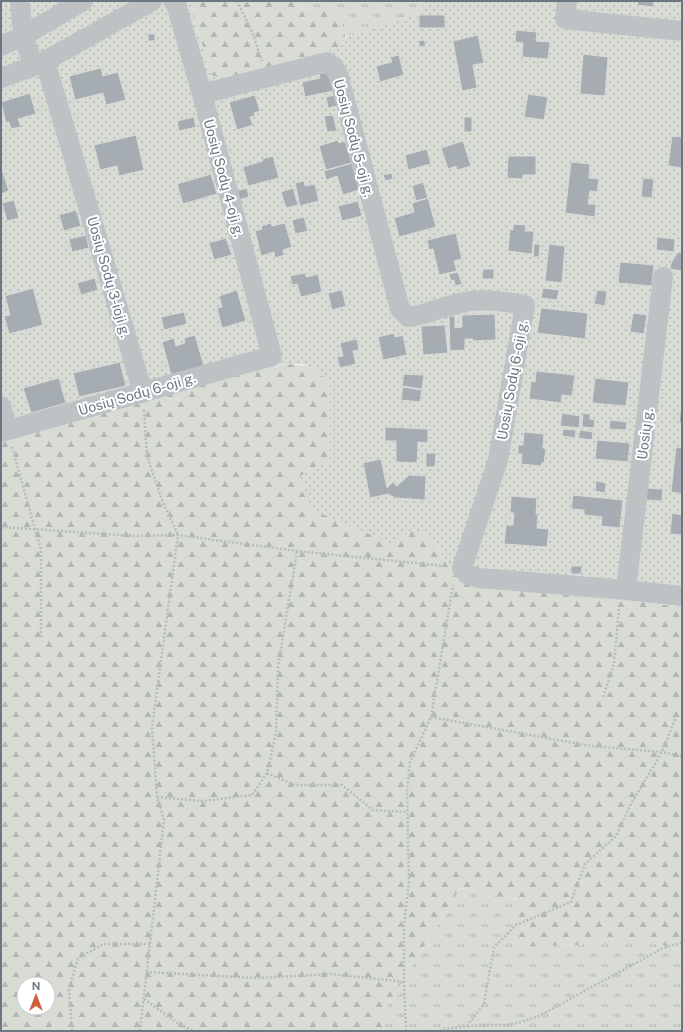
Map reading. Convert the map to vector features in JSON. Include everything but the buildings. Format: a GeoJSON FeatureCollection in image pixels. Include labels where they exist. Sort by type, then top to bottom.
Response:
{"type":"FeatureCollection","features":[{"type":"Feature","properties":{"kind":"street","name":"Uosių Sodų 3-ioji g."},"geometry":{"type":"LineString","coordinates":[[20,1],[23,36],[40,64],[143,393]]}},
{"type":"Feature","properties":{"kind":"street"},"geometry":{"type":"LineString","coordinates":[[1,46],[23,36],[83,1]]}},
{"type":"Feature","properties":{"kind":"street"},"geometry":{"type":"LineString","coordinates":[[1,78],[40,64],[152,1]]}},
{"type":"Feature","properties":{"kind":"street","name":"Uosių Sodų 4-oji g."},"geometry":{"type":"LineString","coordinates":[[173,1],[176,4],[202,94],[272,356]]}},
{"type":"Feature","properties":{"kind":"street"},"geometry":{"type":"LineString","coordinates":[[567,1],[565,19],[682,31]]}},
{"type":"Feature","properties":{"kind":"street","name":"Uosių Sodų 5-oji g."},"geometry":{"type":"LineString","coordinates":[[202,94],[327,62],[334,67],[340,76],[396,297],[400,309],[408,317]]}},
{"type":"Feature","properties":{"kind":"street","name":"Uosių g."},"geometry":{"type":"LineString","coordinates":[[623,590],[663,277]]}},
{"type":"Feature","properties":{"kind":"street","name":"Uosių Sodų 6-oji g."},"geometry":{"type":"LineString","coordinates":[[408,317],[466,301],[488,300],[525,305],[498,460],[462,568]]}},
{"type":"Feature","properties":{"kind":"street","name":"Uosių Sodų 6-oji g."},"geometry":{"type":"LineString","coordinates":[[4,431],[272,356]]}},
{"type":"Feature","properties":{"kind":"street"},"geometry":{"type":"LineString","coordinates":[[1,406],[4,431]]}},
{"type":"Feature","properties":{"kind":"street"},"geometry":{"type":"LineString","coordinates":[[462,568],[467,574],[479,578],[682,596]]}},
{"type":"Feature","properties":{"kind":"path"},"geometry":{"type":"LineString","coordinates":[[237,1],[252,32],[267,77]]}},
{"type":"Feature","properties":{"kind":"path"},"geometry":{"type":"LineString","coordinates":[[140,1031],[164,820],[157,796],[152,727],[178,535],[162,500],[146,456],[143,393]]}},
{"type":"Feature","properties":{"kind":"path"},"geometry":{"type":"LineString","coordinates":[[4,431],[35,529],[40,550],[41,639]]}},
{"type":"Feature","properties":{"kind":"path"},"geometry":{"type":"LineString","coordinates":[[1,527],[135,536],[178,535],[297,551],[462,568],[452,585],[431,717],[410,762],[407,790],[409,881],[404,925],[406,1031]]}},
{"type":"Feature","properties":{"kind":"path"},"geometry":{"type":"LineString","coordinates":[[157,796],[202,801],[252,795],[268,774],[276,733],[278,667],[297,551]]}},
{"type":"Feature","properties":{"kind":"path"},"geometry":{"type":"LineString","coordinates":[[603,697],[614,664],[623,590]]}},
{"type":"Feature","properties":{"kind":"path"},"geometry":{"type":"LineString","coordinates":[[467,1026],[484,1004],[494,947],[516,925],[571,902],[585,864],[616,836],[631,804],[662,752],[677,714]]}},
{"type":"Feature","properties":{"kind":"path"},"geometry":{"type":"LineString","coordinates":[[431,717],[591,746],[662,752],[682,756]]}},
{"type":"Feature","properties":{"kind":"path"},"geometry":{"type":"LineString","coordinates":[[268,774],[296,785],[342,785],[373,810],[407,812]]}},
{"type":"Feature","properties":{"kind":"path"},"geometry":{"type":"LineString","coordinates":[[440,1031],[443,1029],[467,1026],[507,1025],[539,1016],[663,948],[682,943]]}},
{"type":"Feature","properties":{"kind":"path"},"geometry":{"type":"LineString","coordinates":[[72,1031],[69,989],[78,958],[104,944],[150,944]]}},
{"type":"Feature","properties":{"kind":"path"},"geometry":{"type":"LineString","coordinates":[[146,972],[256,978],[332,974],[404,982]]}},
{"type":"Feature","properties":{"kind":"path"},"geometry":{"type":"LineString","coordinates":[[143,999],[179,1024],[194,1031]]}},
{"type":"Feature","properties":{"kind":"green space"},"geometry":{"type":"Polygon","coordinates":[[[1,1],[190,1],[198,34],[204,49],[208,69],[211,75],[220,78],[228,78],[338,48],[344,43],[346,37],[421,13],[422,1],[682,1],[682,607],[470,580],[447,565],[434,539],[413,529],[391,543],[310,509],[300,476],[330,461],[330,385],[323,376],[315,370],[299,364],[261,368],[1,440],[1,1]]]}},
{"type":"Feature","properties":{"kind":"green space"},"geometry":{"type":"Polygon","coordinates":[[[190,1],[297,1],[299,6],[306,10],[325,7],[331,8],[334,9],[341,21],[345,40],[338,48],[228,78],[220,78],[211,75],[208,69],[204,49],[198,34],[190,1]]]}},
{"type":"Feature","properties":{"kind":"green space"},"geometry":{"type":"Polygon","coordinates":[[[297,1],[422,1],[421,13],[346,37],[338,14],[330,8],[306,10],[299,6],[297,1]]]}},
{"type":"Feature","properties":{"kind":"green space"},"geometry":{"type":"Polygon","coordinates":[[[287,364],[307,366],[322,374],[331,385],[330,461],[413,529],[434,539],[447,565],[470,580],[682,607],[682,950],[627,937],[577,945],[516,947],[516,900],[460,888],[379,1019],[384,1031],[1,1031],[1,440],[261,368],[287,364]]]}},
{"type":"Feature","properties":{"kind":"green space"},"geometry":{"type":"Polygon","coordinates":[[[460,888],[516,900],[516,947],[577,945],[627,937],[682,950],[682,1031],[384,1031],[379,1019],[460,888]]]}}]}
